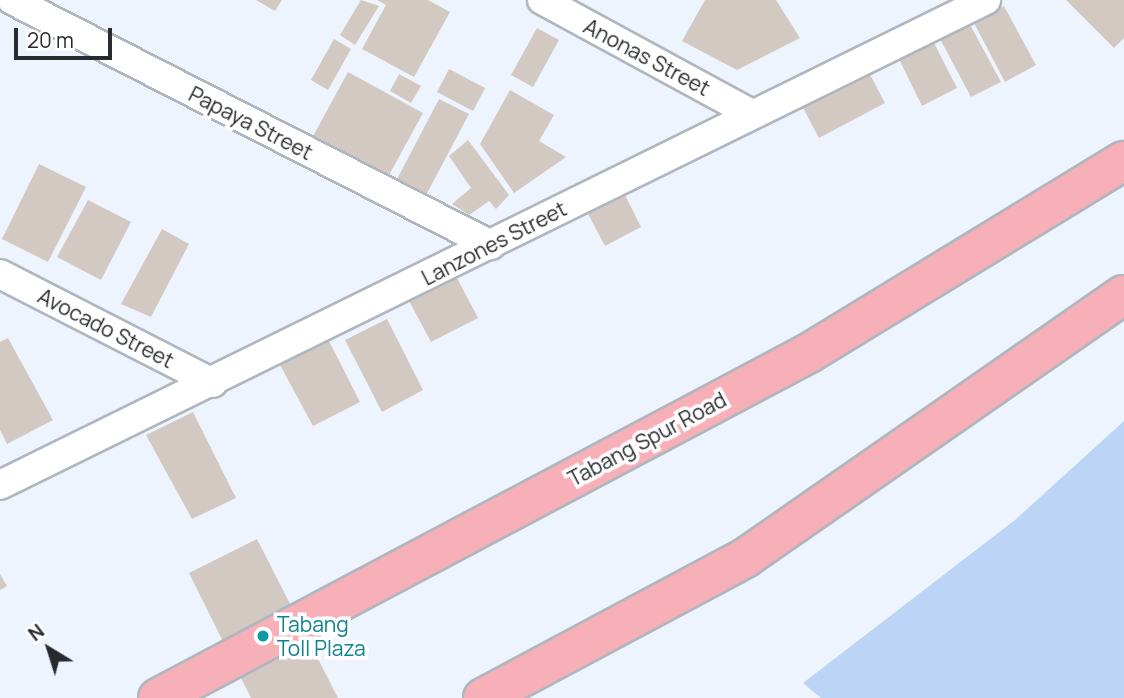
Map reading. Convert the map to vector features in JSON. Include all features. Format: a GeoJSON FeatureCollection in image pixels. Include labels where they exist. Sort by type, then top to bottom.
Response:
{"type":"FeatureCollection","features":[{"type":"Feature","properties":{"kind":"highway","name":"Tabang Spur Road"},"geometry":{"type":"LineString","coordinates":[[158,698],[809,353],[1124,161]]}},
{"type":"Feature","properties":{"kind":"highway"},"geometry":{"type":"LineString","coordinates":[[483,698],[745,558],[1124,295]]}},
{"type":"Feature","properties":{"kind":"street","name":"Papaya Street"},"geometry":{"type":"LineString","coordinates":[[12,0],[491,245]]}},
{"type":"Feature","properties":{"kind":"street","name":"Anonas Street"},"geometry":{"type":"LineString","coordinates":[[542,0],[752,114]]}},
{"type":"Feature","properties":{"kind":"street","name":"Lanzones Street"},"geometry":{"type":"LineString","coordinates":[[0,485],[213,383],[986,0]]}},
{"type":"Feature","properties":{"kind":"street","name":"Avocado Street"},"geometry":{"type":"LineString","coordinates":[[0,274],[213,383]]}},
{"type":"Feature","properties":{"kind":"shaded area"},"geometry":{"type":"Polygon","coordinates":[[[1124,421],[1124,698],[821,698],[803,683],[1015,520],[1124,421]]]}},
{"type":"Feature","properties":{"kind":"building"},"geometry":{"type":"Polygon","coordinates":[[[256,0],[282,0],[275,11],[256,0]]]}},
{"type":"Feature","properties":{"kind":"building"},"geometry":{"type":"Polygon","coordinates":[[[361,0],[379,6],[355,45],[340,35],[361,0]]]}},
{"type":"Feature","properties":{"kind":"building"},"geometry":{"type":"Polygon","coordinates":[[[377,0],[428,0],[450,12],[414,77],[362,49],[386,5],[377,0]]]}},
{"type":"Feature","properties":{"kind":"building"},"geometry":{"type":"Polygon","coordinates":[[[705,0],[776,0],[800,38],[737,70],[682,41],[705,0]]]}},
{"type":"Feature","properties":{"kind":"building"},"geometry":{"type":"Polygon","coordinates":[[[1066,0],[1124,0],[1124,38],[1114,48],[1066,0]]]}},
{"type":"Feature","properties":{"kind":"building"},"geometry":{"type":"Polygon","coordinates":[[[1004,6],[1036,65],[1005,82],[974,23],[1004,6]]]}},
{"type":"Feature","properties":{"kind":"building"},"geometry":{"type":"Polygon","coordinates":[[[968,21],[1001,82],[971,97],[939,37],[968,21]]]}},
{"type":"Feature","properties":{"kind":"building"},"geometry":{"type":"Polygon","coordinates":[[[537,28],[559,40],[533,87],[511,75],[537,28]]]}},
{"type":"Feature","properties":{"kind":"building"},"geometry":{"type":"Polygon","coordinates":[[[334,39],[351,49],[328,90],[311,80],[334,39]]]}},
{"type":"Feature","properties":{"kind":"building"},"geometry":{"type":"Polygon","coordinates":[[[932,39],[957,88],[922,106],[898,57],[932,39]]]}},
{"type":"Feature","properties":{"kind":"building"},"geometry":{"type":"Polygon","coordinates":[[[866,67],[885,103],[819,138],[800,102],[866,67]]]}},
{"type":"Feature","properties":{"kind":"building"},"geometry":{"type":"Polygon","coordinates":[[[449,69],[485,88],[473,111],[437,92],[449,69]]]}},
{"type":"Feature","properties":{"kind":"building"},"geometry":{"type":"Polygon","coordinates":[[[348,72],[423,113],[388,177],[312,138],[348,72]]]}},
{"type":"Feature","properties":{"kind":"building"},"geometry":{"type":"Polygon","coordinates":[[[399,74],[421,86],[411,103],[390,91],[399,74]]]}},
{"type":"Feature","properties":{"kind":"building"},"geometry":{"type":"Polygon","coordinates":[[[510,90],[554,115],[539,141],[566,157],[514,193],[480,144],[510,90]]]}},
{"type":"Feature","properties":{"kind":"building"},"geometry":{"type":"Polygon","coordinates":[[[439,99],[469,114],[424,199],[395,183],[439,99]]]}},
{"type":"Feature","properties":{"kind":"building"},"geometry":{"type":"Polygon","coordinates":[[[468,140],[509,195],[496,209],[489,201],[469,215],[452,204],[471,188],[449,156],[468,140]]]}},
{"type":"Feature","properties":{"kind":"building"},"geometry":{"type":"Polygon","coordinates":[[[39,164],[86,187],[48,262],[2,239],[39,164]]]}},
{"type":"Feature","properties":{"kind":"building"},"geometry":{"type":"Polygon","coordinates":[[[623,191],[641,227],[605,246],[586,210],[623,191]]]}},
{"type":"Feature","properties":{"kind":"building"},"geometry":{"type":"Polygon","coordinates":[[[88,200],[131,222],[101,280],[57,257],[88,200]]]}},
{"type":"Feature","properties":{"kind":"building"},"geometry":{"type":"Polygon","coordinates":[[[162,229],[189,244],[151,317],[121,304],[162,229]]]}},
{"type":"Feature","properties":{"kind":"building"},"geometry":{"type":"Polygon","coordinates":[[[456,276],[478,318],[431,342],[408,299],[456,276]]]}},
{"type":"Feature","properties":{"kind":"building"},"geometry":{"type":"Polygon","coordinates":[[[387,319],[423,390],[382,412],[345,340],[387,319]]]}},
{"type":"Feature","properties":{"kind":"building"},"geometry":{"type":"Polygon","coordinates":[[[8,338],[53,420],[7,444],[0,430],[0,342],[8,338]]]}},
{"type":"Feature","properties":{"kind":"building"},"geometry":{"type":"Polygon","coordinates":[[[328,339],[360,402],[313,426],[280,365],[328,339]]]}},
{"type":"Feature","properties":{"kind":"building"},"geometry":{"type":"Polygon","coordinates":[[[193,412],[236,498],[192,519],[146,435],[193,412]]]}},
{"type":"Feature","properties":{"kind":"building","name":"Tabang Toll Plaza"},"geometry":{"type":"Polygon","coordinates":[[[257,539],[338,698],[251,698],[189,573],[257,539]]]}},
{"type":"Feature","properties":{"kind":"building"},"geometry":{"type":"Polygon","coordinates":[[[0,574],[7,586],[0,590],[0,574]]]}},
{"type":"Feature","properties":{"kind":"place","name":"Tabang Toll Plaza"},"geometry":{"type":"Point","coordinates":[263,636]}}]}
